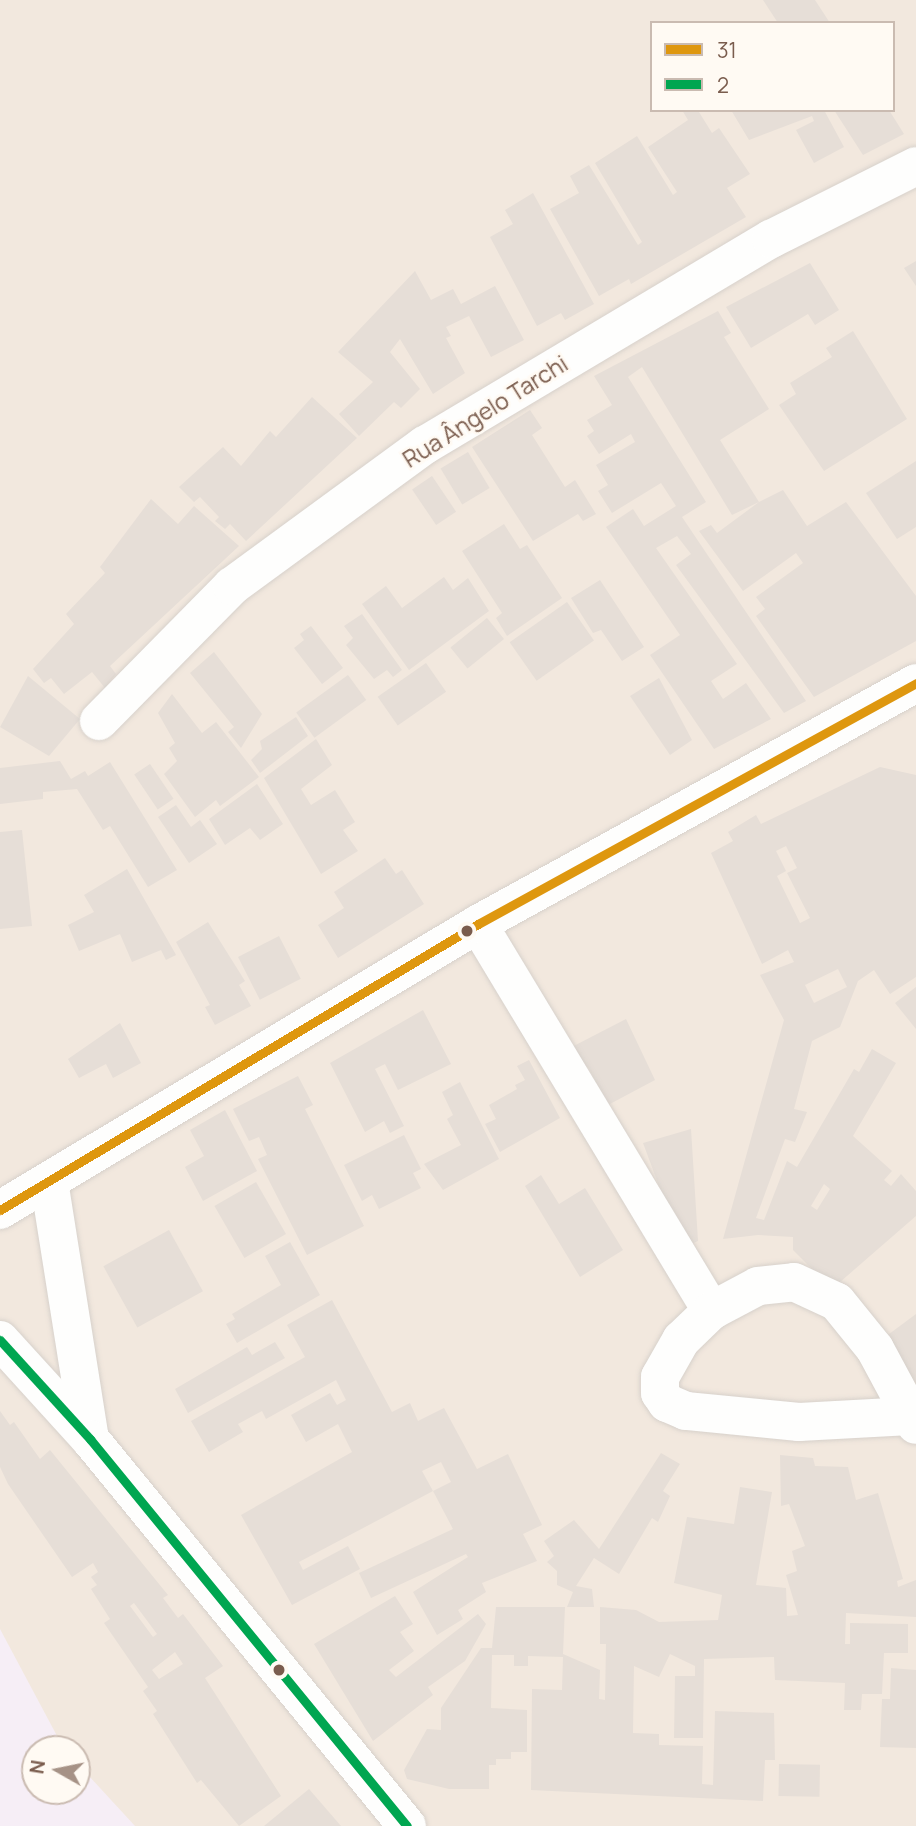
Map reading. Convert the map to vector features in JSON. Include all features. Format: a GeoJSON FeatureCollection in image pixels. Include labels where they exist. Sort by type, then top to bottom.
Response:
{"type":"FeatureCollection","features":[{"type":"Feature","properties":{"kind":"street","name":"Rua Ângelo Tarchi"},"geometry":{"type":"LineString","coordinates":[[99,721],[232,586],[425,444],[771,239],[916,166]]}},
{"type":"Feature","properties":{"kind":"street"},"geometry":{"type":"LineString","coordinates":[[0,1210],[478,924],[916,683]]}},
{"type":"Feature","properties":{"kind":"street"},"geometry":{"type":"LineString","coordinates":[[478,924],[711,1311]]}},
{"type":"Feature","properties":{"kind":"street"},"geometry":{"type":"LineString","coordinates":[[49,1181],[90,1439]]}},
{"type":"Feature","properties":{"kind":"street"},"geometry":{"type":"LineString","coordinates":[[776,1281],[814,1289],[837,1302],[875,1349],[913,1420],[799,1422],[685,1412],[667,1403],[660,1393],[666,1361],[711,1311],[776,1281]]}},
{"type":"Feature","properties":{"kind":"street"},"geometry":{"type":"LineString","coordinates":[[0,1340],[90,1439],[407,1826]]}},
{"type":"Feature","properties":{"kind":"shaded area"},"geometry":{"type":"Polygon","coordinates":[[[0,0],[916,0],[916,1826],[0,1826],[0,0]]]}},
{"type":"Feature","properties":{"kind":"shaded area"},"geometry":{"type":"Polygon","coordinates":[[[0,1629],[57,1735],[21,1735],[21,1805],[91,1805],[91,1778],[135,1826],[0,1826],[0,1629]]]}},
{"type":"Feature","properties":{"kind":"building"},"geometry":{"type":"Polygon","coordinates":[[[763,0],[815,0],[829,21],[777,21],[763,0]]]}},
{"type":"Feature","properties":{"kind":"building"},"geometry":{"type":"Polygon","coordinates":[[[683,112],[699,112],[712,133],[719,128],[750,174],[727,188],[746,217],[631,284],[629,279],[599,296],[550,209],[579,193],[570,176],[589,165],[638,245],[642,242],[595,163],[637,136],[673,195],[677,192],[648,147],[688,120],[683,112]]]}},
{"type":"Feature","properties":{"kind":"building"},"geometry":{"type":"Polygon","coordinates":[[[732,112],[825,112],[844,147],[814,163],[796,130],[814,121],[812,116],[749,140],[732,112]]]}},
{"type":"Feature","properties":{"kind":"building"},"geometry":{"type":"Polygon","coordinates":[[[835,112],[890,112],[904,134],[863,155],[835,112]]]}},
{"type":"Feature","properties":{"kind":"building"},"geometry":{"type":"Polygon","coordinates":[[[533,193],[594,304],[565,320],[561,313],[537,326],[490,237],[513,224],[505,210],[533,193]]]}},
{"type":"Feature","properties":{"kind":"building"},"geometry":{"type":"Polygon","coordinates":[[[916,261],[916,286],[904,268],[916,261]]]}},
{"type":"Feature","properties":{"kind":"building"},"geometry":{"type":"Polygon","coordinates":[[[810,263],[839,310],[815,325],[808,314],[751,348],[726,307],[810,263]]]}},
{"type":"Feature","properties":{"kind":"building"},"geometry":{"type":"Polygon","coordinates":[[[415,271],[431,300],[453,289],[461,304],[495,286],[524,340],[491,357],[469,316],[446,327],[451,336],[446,338],[465,373],[433,394],[400,339],[390,352],[420,389],[401,408],[394,402],[359,436],[339,414],[373,382],[338,352],[415,271]]]}},
{"type":"Feature","properties":{"kind":"building"},"geometry":{"type":"Polygon","coordinates":[[[718,311],[731,333],[724,337],[769,409],[720,440],[759,502],[732,515],[642,367],[628,377],[706,502],[682,517],[806,701],[784,713],[676,565],[691,554],[677,536],[656,548],[737,664],[711,681],[723,699],[746,683],[771,719],[714,749],[650,655],[680,635],[606,527],[633,509],[644,526],[676,506],[661,483],[612,513],[598,491],[608,485],[596,465],[635,442],[631,434],[599,454],[587,436],[594,431],[587,420],[612,405],[594,376],[718,311]]]}},
{"type":"Feature","properties":{"kind":"building"},"geometry":{"type":"Polygon","coordinates":[[[853,331],[907,419],[824,471],[779,405],[796,394],[790,383],[832,357],[826,348],[853,331]]]}},
{"type":"Feature","properties":{"kind":"building"},"geometry":{"type":"Polygon","coordinates":[[[312,397],[357,438],[246,541],[230,524],[225,529],[215,521],[219,517],[200,497],[194,502],[179,487],[223,447],[241,466],[270,431],[276,437],[312,397]]]}},
{"type":"Feature","properties":{"kind":"building"},"geometry":{"type":"Polygon","coordinates":[[[530,410],[542,428],[532,435],[565,487],[575,480],[596,514],[583,521],[578,514],[533,541],[472,447],[530,410]]]}},
{"type":"Feature","properties":{"kind":"building"},"geometry":{"type":"Polygon","coordinates":[[[468,452],[490,488],[462,504],[441,468],[468,452]]]}},
{"type":"Feature","properties":{"kind":"building"},"geometry":{"type":"Polygon","coordinates":[[[916,461],[916,527],[897,539],[866,493],[916,461]]]}},
{"type":"Feature","properties":{"kind":"building"},"geometry":{"type":"Polygon","coordinates":[[[432,476],[456,512],[436,525],[412,489],[432,476]]]}},
{"type":"Feature","properties":{"kind":"building"},"geometry":{"type":"Polygon","coordinates":[[[783,490],[807,526],[846,502],[916,596],[916,641],[814,697],[756,616],[765,609],[756,597],[803,563],[796,553],[743,591],[699,531],[711,525],[717,533],[759,502],[783,490]]]}},
{"type":"Feature","properties":{"kind":"building"},"geometry":{"type":"Polygon","coordinates":[[[151,499],[178,524],[194,506],[239,546],[110,666],[116,674],[105,688],[92,672],[64,694],[51,678],[44,683],[33,669],[74,624],[66,614],[105,573],[100,567],[151,499]]]}},
{"type":"Feature","properties":{"kind":"building"},"geometry":{"type":"Polygon","coordinates":[[[504,524],[520,549],[527,545],[562,598],[507,636],[496,618],[502,613],[462,551],[504,524]]]}},
{"type":"Feature","properties":{"kind":"building"},"geometry":{"type":"Polygon","coordinates":[[[444,577],[453,590],[468,578],[489,611],[409,670],[362,604],[386,586],[402,608],[444,577]]]}},
{"type":"Feature","properties":{"kind":"building"},"geometry":{"type":"Polygon","coordinates":[[[600,580],[644,647],[622,661],[601,630],[593,633],[571,598],[600,580]]]}},
{"type":"Feature","properties":{"kind":"building"},"geometry":{"type":"Polygon","coordinates":[[[567,602],[594,641],[537,681],[510,642],[567,602]]]}},
{"type":"Feature","properties":{"kind":"building"},"geometry":{"type":"Polygon","coordinates":[[[362,614],[402,670],[393,677],[387,670],[374,679],[346,645],[353,638],[344,626],[362,614]]]}},
{"type":"Feature","properties":{"kind":"building"},"geometry":{"type":"Polygon","coordinates":[[[487,618],[504,639],[467,669],[450,648],[487,618]]]}},
{"type":"Feature","properties":{"kind":"building"},"geometry":{"type":"Polygon","coordinates":[[[311,626],[343,668],[322,684],[294,648],[304,640],[300,634],[311,626]]]}},
{"type":"Feature","properties":{"kind":"building"},"geometry":{"type":"Polygon","coordinates":[[[214,652],[262,714],[241,748],[228,732],[234,727],[190,673],[214,652]]]}},
{"type":"Feature","properties":{"kind":"building"},"geometry":{"type":"Polygon","coordinates":[[[426,663],[446,692],[398,726],[378,697],[426,663]]]}},
{"type":"Feature","properties":{"kind":"building"},"geometry":{"type":"Polygon","coordinates":[[[348,675],[366,700],[314,738],[296,713],[348,675]]]}},
{"type":"Feature","properties":{"kind":"building"},"geometry":{"type":"Polygon","coordinates":[[[28,676],[80,719],[49,756],[0,727],[28,676]]]}},
{"type":"Feature","properties":{"kind":"building"},"geometry":{"type":"Polygon","coordinates":[[[659,678],[692,740],[670,755],[630,696],[659,678]]]}},
{"type":"Feature","properties":{"kind":"building"},"geometry":{"type":"Polygon","coordinates":[[[172,694],[202,733],[216,722],[259,777],[220,806],[216,800],[195,817],[164,774],[177,761],[169,748],[175,743],[158,713],[172,694]]]}},
{"type":"Feature","properties":{"kind":"building"},"geometry":{"type":"Polygon","coordinates":[[[296,717],[308,736],[260,773],[251,760],[262,749],[260,741],[296,717]]]}},
{"type":"Feature","properties":{"kind":"building"},"geometry":{"type":"Polygon","coordinates":[[[316,739],[332,765],[301,789],[311,805],[335,790],[355,822],[343,830],[358,851],[321,874],[264,778],[316,739]]]}},
{"type":"Feature","properties":{"kind":"building"},"geometry":{"type":"Polygon","coordinates":[[[60,761],[71,779],[85,771],[88,776],[110,762],[177,870],[148,887],[110,826],[103,830],[77,789],[43,792],[43,799],[0,804],[0,768],[60,761]]]}},
{"type":"Feature","properties":{"kind":"building"},"geometry":{"type":"Polygon","coordinates":[[[150,764],[173,799],[158,809],[134,775],[150,764]]]}},
{"type":"Feature","properties":{"kind":"building"},"geometry":{"type":"Polygon","coordinates":[[[880,767],[916,775],[916,977],[890,994],[874,970],[858,981],[840,1027],[812,1041],[794,1109],[807,1112],[795,1142],[785,1139],[756,1218],[764,1220],[787,1161],[797,1167],[854,1069],[859,1072],[872,1049],[896,1063],[853,1136],[892,1171],[884,1180],[891,1186],[901,1174],[916,1191],[916,1216],[832,1289],[793,1250],[793,1237],[758,1235],[723,1239],[784,1020],[760,975],[794,962],[788,950],[762,964],[711,853],[733,841],[728,832],[756,815],[761,824],[880,767]],[[786,846],[776,851],[786,871],[777,876],[800,923],[810,918],[787,873],[797,868],[786,846]],[[838,969],[805,985],[814,1003],[847,987],[838,969]],[[824,1184],[811,1206],[817,1210],[830,1189],[824,1184]]]}},
{"type":"Feature","properties":{"kind":"building"},"geometry":{"type":"Polygon","coordinates":[[[257,784],[283,824],[260,840],[250,828],[225,845],[209,819],[257,784]]]}},
{"type":"Feature","properties":{"kind":"building"},"geometry":{"type":"Polygon","coordinates":[[[176,805],[191,827],[200,820],[217,844],[189,863],[158,817],[176,805]]]}},
{"type":"Feature","properties":{"kind":"building"},"geometry":{"type":"Polygon","coordinates":[[[22,830],[32,926],[0,929],[0,832],[22,830]]]}},
{"type":"Feature","properties":{"kind":"building"},"geometry":{"type":"Polygon","coordinates":[[[385,858],[396,874],[402,870],[424,904],[338,958],[318,925],[344,908],[334,892],[385,858]]]}},
{"type":"Feature","properties":{"kind":"building"},"geometry":{"type":"Polygon","coordinates":[[[127,869],[176,955],[166,960],[161,950],[132,962],[120,934],[79,951],[68,925],[94,912],[84,895],[127,869]]]}},
{"type":"Feature","properties":{"kind":"building"},"geometry":{"type":"Polygon","coordinates":[[[208,922],[245,981],[239,985],[251,1006],[215,1025],[205,1007],[210,1005],[176,942],[208,922]]]}},
{"type":"Feature","properties":{"kind":"building"},"geometry":{"type":"Polygon","coordinates":[[[279,936],[301,979],[260,1000],[238,957],[279,936]]]}},
{"type":"Feature","properties":{"kind":"building"},"geometry":{"type":"Polygon","coordinates":[[[916,987],[916,1029],[895,1003],[916,987]]]}},
{"type":"Feature","properties":{"kind":"building"},"geometry":{"type":"Polygon","coordinates":[[[423,1010],[451,1064],[398,1090],[385,1064],[375,1069],[404,1126],[390,1133],[384,1121],[365,1132],[330,1063],[423,1010]]]}},
{"type":"Feature","properties":{"kind":"building"},"geometry":{"type":"Polygon","coordinates":[[[626,1019],[655,1080],[608,1105],[588,1067],[577,1074],[564,1051],[626,1019]]]}},
{"type":"Feature","properties":{"kind":"building"},"geometry":{"type":"Polygon","coordinates":[[[120,1023],[141,1063],[113,1078],[106,1064],[79,1078],[68,1059],[120,1023]]]}},
{"type":"Feature","properties":{"kind":"building"},"geometry":{"type":"Polygon","coordinates":[[[529,1060],[560,1118],[500,1152],[485,1124],[496,1119],[489,1105],[517,1089],[515,1085],[525,1080],[517,1066],[529,1060]]]}},
{"type":"Feature","properties":{"kind":"building"},"geometry":{"type":"Polygon","coordinates":[[[298,1076],[313,1105],[305,1109],[364,1226],[307,1255],[258,1159],[267,1155],[259,1137],[249,1141],[233,1109],[298,1076]]]}},
{"type":"Feature","properties":{"kind":"building"},"geometry":{"type":"Polygon","coordinates":[[[460,1082],[499,1159],[443,1190],[424,1164],[461,1145],[447,1119],[453,1115],[442,1092],[460,1082]]]}},
{"type":"Feature","properties":{"kind":"building"},"geometry":{"type":"Polygon","coordinates":[[[225,1110],[257,1171],[203,1201],[185,1167],[204,1156],[190,1130],[225,1110]]]}},
{"type":"Feature","properties":{"kind":"building"},"geometry":{"type":"Polygon","coordinates":[[[691,1129],[698,1241],[682,1248],[643,1143],[691,1129]]]}},
{"type":"Feature","properties":{"kind":"building"},"geometry":{"type":"Polygon","coordinates":[[[404,1135],[421,1169],[413,1173],[421,1188],[379,1209],[372,1195],[362,1201],[344,1165],[404,1135]]]}},
{"type":"Feature","properties":{"kind":"building"},"geometry":{"type":"Polygon","coordinates":[[[541,1175],[559,1204],[585,1188],[623,1250],[580,1277],[525,1186],[541,1175]]]}},
{"type":"Feature","properties":{"kind":"building"},"geometry":{"type":"Polygon","coordinates":[[[256,1182],[286,1234],[244,1258],[214,1206],[256,1182]]]}},
{"type":"Feature","properties":{"kind":"building"},"geometry":{"type":"Polygon","coordinates":[[[169,1230],[203,1291],[137,1328],[103,1266],[169,1230]]]}},
{"type":"Feature","properties":{"kind":"building"},"geometry":{"type":"Polygon","coordinates":[[[290,1242],[320,1295],[237,1343],[226,1324],[235,1319],[232,1314],[281,1285],[265,1256],[290,1242]]]}},
{"type":"Feature","properties":{"kind":"building"},"geometry":{"type":"Polygon","coordinates":[[[332,1300],[392,1412],[410,1403],[418,1421],[444,1408],[477,1469],[508,1454],[542,1525],[523,1534],[537,1561],[482,1583],[486,1592],[458,1610],[463,1619],[437,1635],[413,1592],[468,1557],[466,1554],[371,1598],[359,1573],[453,1529],[433,1491],[299,1562],[303,1570],[348,1546],[360,1569],[292,1605],[241,1515],[352,1452],[338,1424],[306,1442],[291,1415],[330,1393],[337,1405],[346,1400],[336,1380],[266,1419],[262,1411],[238,1424],[243,1432],[209,1452],[191,1421],[305,1357],[287,1325],[332,1300]],[[441,1462],[422,1471],[433,1491],[451,1482],[441,1462]]]}},
{"type":"Feature","properties":{"kind":"building"},"geometry":{"type":"Polygon","coordinates":[[[916,1314],[916,1386],[881,1340],[916,1314]]]}},
{"type":"Feature","properties":{"kind":"building"},"geometry":{"type":"Polygon","coordinates":[[[275,1342],[285,1358],[188,1413],[175,1389],[247,1347],[252,1355],[275,1342]]]}},
{"type":"Feature","properties":{"kind":"building"},"geometry":{"type":"Polygon","coordinates":[[[0,1411],[10,1425],[14,1422],[40,1459],[50,1450],[168,1595],[163,1598],[178,1618],[183,1614],[223,1666],[205,1678],[281,1796],[239,1826],[201,1780],[197,1783],[153,1714],[157,1711],[143,1691],[148,1687],[104,1623],[110,1619],[91,1589],[97,1585],[91,1577],[98,1572],[93,1563],[72,1577],[8,1484],[0,1467],[0,1411]],[[134,1603],[130,1606],[153,1637],[157,1634],[134,1603]],[[175,1652],[152,1670],[159,1679],[183,1664],[175,1652]]]}},
{"type":"Feature","properties":{"kind":"building"},"geometry":{"type":"Polygon","coordinates":[[[661,1453],[680,1464],[663,1491],[670,1496],[658,1522],[652,1518],[619,1574],[594,1558],[576,1586],[592,1589],[594,1607],[567,1607],[573,1592],[557,1585],[557,1571],[547,1562],[554,1556],[544,1541],[574,1520],[599,1549],[661,1453]]]}},
{"type":"Feature","properties":{"kind":"building"},"geometry":{"type":"Polygon","coordinates":[[[780,1455],[813,1458],[815,1466],[848,1467],[856,1500],[878,1493],[903,1579],[897,1581],[898,1587],[916,1580],[916,1617],[846,1613],[845,1644],[850,1644],[850,1623],[908,1624],[908,1653],[884,1653],[882,1694],[862,1694],[861,1710],[844,1710],[845,1683],[775,1680],[774,1657],[704,1659],[703,1738],[674,1738],[675,1676],[695,1676],[695,1666],[670,1654],[659,1677],[634,1666],[633,1733],[659,1734],[659,1745],[703,1746],[702,1784],[713,1785],[715,1711],[774,1713],[775,1760],[765,1760],[763,1801],[531,1790],[532,1689],[562,1690],[563,1657],[528,1656],[528,1666],[514,1666],[514,1655],[492,1655],[491,1708],[527,1710],[527,1752],[511,1752],[511,1759],[496,1759],[496,1765],[489,1765],[489,1789],[449,1789],[407,1779],[404,1770],[427,1729],[441,1730],[441,1708],[481,1648],[492,1648],[496,1607],[565,1607],[563,1654],[600,1670],[599,1699],[605,1700],[606,1644],[600,1644],[600,1607],[636,1610],[659,1622],[718,1620],[722,1595],[674,1583],[687,1517],[734,1524],[740,1487],[772,1492],[756,1585],[786,1588],[787,1616],[798,1615],[786,1575],[797,1571],[792,1551],[805,1546],[789,1504],[781,1506],[780,1455]]]}},
{"type":"Feature","properties":{"kind":"building"},"geometry":{"type":"Polygon","coordinates":[[[395,1596],[413,1624],[400,1632],[414,1651],[389,1670],[396,1677],[478,1614],[486,1624],[465,1661],[428,1687],[433,1695],[373,1741],[314,1644],[395,1596]]]}},
{"type":"Feature","properties":{"kind":"building"},"geometry":{"type":"Polygon","coordinates":[[[891,1668],[916,1670],[916,1748],[880,1747],[882,1699],[890,1699],[891,1668]]]}},
{"type":"Feature","properties":{"kind":"building"},"geometry":{"type":"Polygon","coordinates":[[[779,1764],[820,1765],[819,1797],[778,1796],[779,1764]]]}},
{"type":"Feature","properties":{"kind":"building"},"geometry":{"type":"Polygon","coordinates":[[[309,1789],[341,1826],[264,1826],[309,1789]]]}},
{"type":"Feature","properties":{"kind":"transit line","name":"31"},"geometry":{"type":"LineString","coordinates":[[0,1210],[478,924],[916,683]]}},
{"type":"Feature","properties":{"kind":"transit line","name":"2"},"geometry":{"type":"LineString","coordinates":[[0,1340],[90,1439],[407,1826]]}}]}
